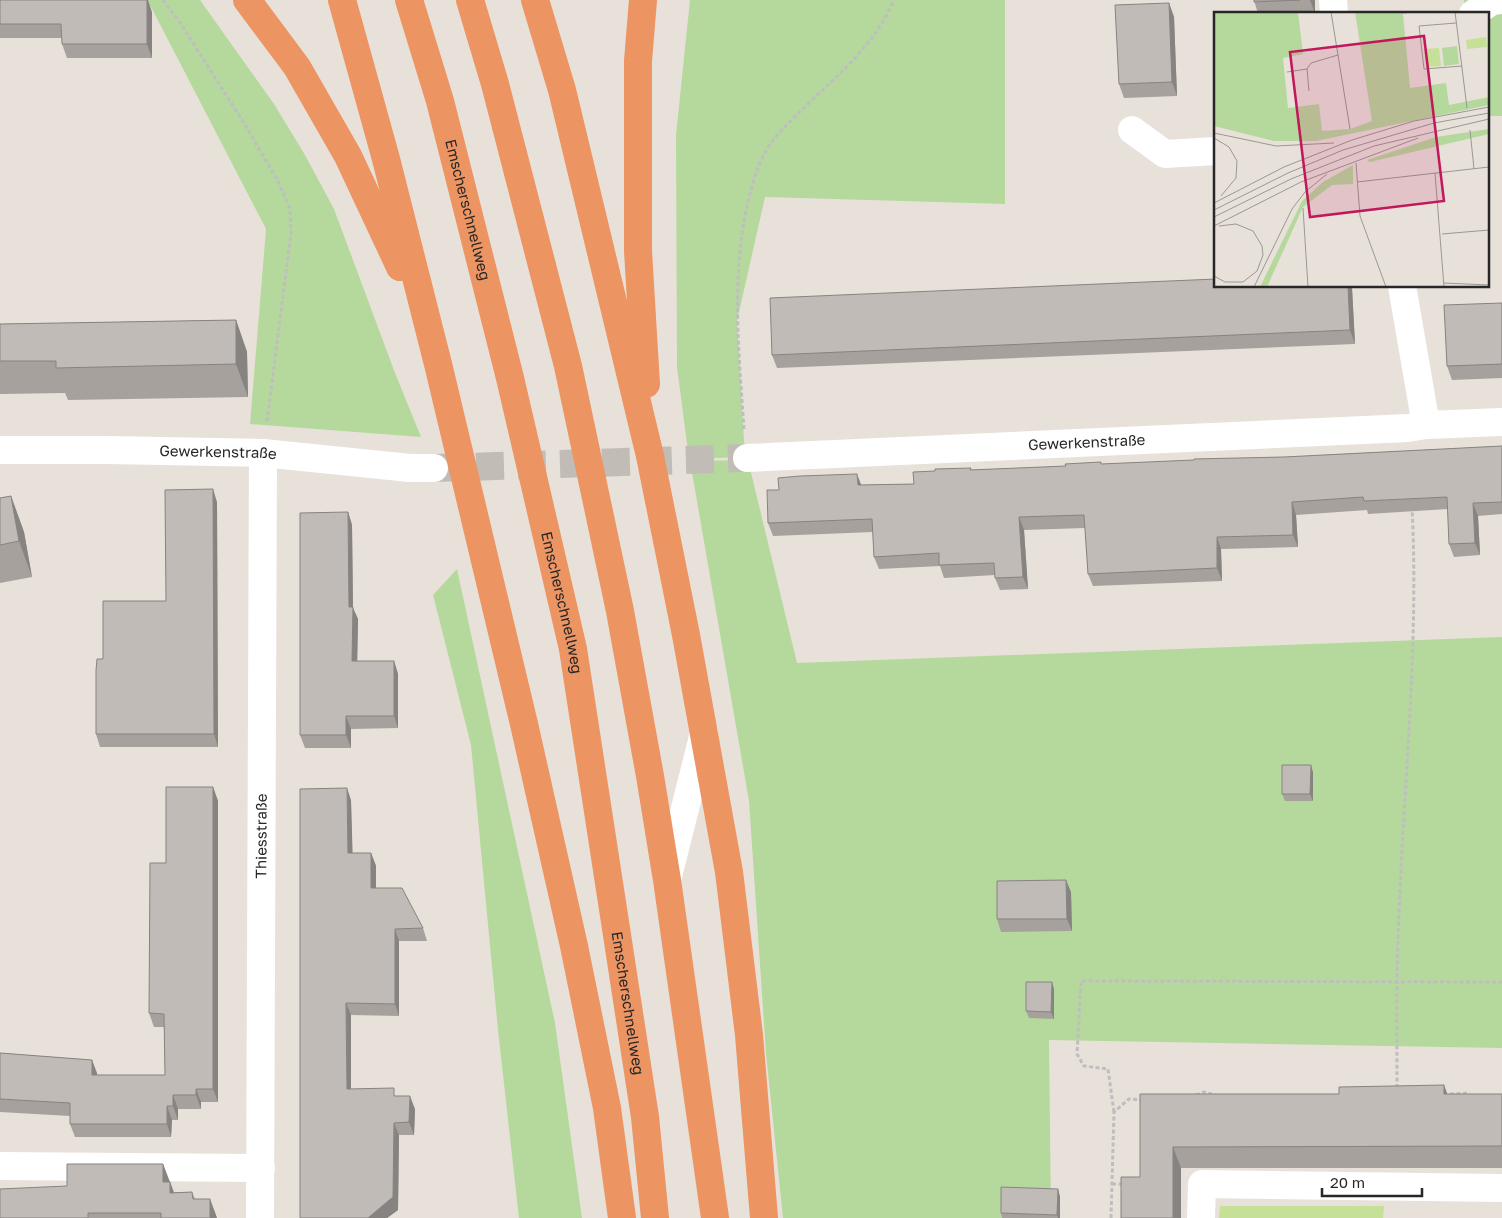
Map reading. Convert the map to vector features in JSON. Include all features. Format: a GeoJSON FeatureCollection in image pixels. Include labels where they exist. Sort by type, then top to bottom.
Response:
{"type":"FeatureCollection","features":[{"type":"Feature","properties":{"kind":"highway"},"geometry":{"type":"LineString","coordinates":[[247,0],[297,67],[348,156],[394,251],[438,364]]}},
{"type":"Feature","properties":{"kind":"highway"},"geometry":{"type":"LineString","coordinates":[[342,0],[386,159],[438,364],[521,714],[574,946],[607,1108],[622,1218]]}},
{"type":"Feature","properties":{"kind":"highway","name":"Emscherschnellweg"},"geometry":{"type":"LineString","coordinates":[[409,0],[440,101],[510,378],[573,649],[645,1117],[655,1218]]}},
{"type":"Feature","properties":{"kind":"highway"},"geometry":{"type":"LineString","coordinates":[[470,0],[495,84],[568,366],[620,611],[667,880],[714,1218]]}},
{"type":"Feature","properties":{"kind":"highway"},"geometry":{"type":"LineString","coordinates":[[535,0],[562,90],[650,456],[686,635],[729,872],[750,1035],[764,1218]]}},
{"type":"Feature","properties":{"kind":"highway"},"geometry":{"type":"LineString","coordinates":[[642,0],[638,61],[638,251],[650,456]]}},
{"type":"Feature","properties":{"kind":"street"},"geometry":{"type":"LineString","coordinates":[[1476,12],[1492,1],[1502,0]]}},
{"type":"Feature","properties":{"kind":"street"},"geometry":{"type":"LineString","coordinates":[[1132,130],[1165,154],[1214,150]]}},
{"type":"Feature","properties":{"kind":"street"},"geometry":{"type":"LineString","coordinates":[[1402,288],[1426,425]]}},
{"type":"Feature","properties":{"kind":"street","name":"Gewerkenstraße"},"geometry":{"type":"LineString","coordinates":[[747,458],[1502,422]]}},
{"type":"Feature","properties":{"kind":"street","name":"Gewerkenstraße"},"geometry":{"type":"LineString","coordinates":[[0,450],[108,450],[263,454],[410,468],[434,468]]}},
{"type":"Feature","properties":{"kind":"street","name":"Thiesstraße"},"geometry":{"type":"LineString","coordinates":[[260,1218],[263,454]]}},
{"type":"Feature","properties":{"kind":"street"},"geometry":{"type":"LineString","coordinates":[[667,880],[704,733]]}},
{"type":"Feature","properties":{"kind":"street"},"geometry":{"type":"LineString","coordinates":[[0,1166],[261,1168]]}},
{"type":"Feature","properties":{"kind":"street"},"geometry":{"type":"LineString","coordinates":[[1201,1218],[1202,1184],[1502,1188]]}},
{"type":"Feature","properties":{"kind":"path"},"geometry":{"type":"LineString","coordinates":[[163,0],[181,24],[242,120],[278,181],[290,208],[291,233],[263,454]]}},
{"type":"Feature","properties":{"kind":"path"},"geometry":{"type":"LineString","coordinates":[[747,458],[737,322],[737,282],[741,238],[754,176],[761,159],[774,139],[841,73],[872,39],[894,0]]}},
{"type":"Feature","properties":{"kind":"path"},"geometry":{"type":"LineString","coordinates":[[1397,1094],[1399,916],[1412,674],[1415,551],[1412,504]]}},
{"type":"Feature","properties":{"kind":"path"},"geometry":{"type":"LineString","coordinates":[[1111,1218],[1114,1112],[1108,1069],[1084,1066],[1077,1054],[1081,981],[1502,982]]}},
{"type":"Feature","properties":{"kind":"path"},"geometry":{"type":"LineString","coordinates":[[1196,1095],[1204,1092],[1220,1096]]}},
{"type":"Feature","properties":{"kind":"path"},"geometry":{"type":"LineString","coordinates":[[1449,1094],[1468,1093],[1474,1098]]}},
{"type":"Feature","properties":{"kind":"path"},"geometry":{"type":"LineString","coordinates":[[1114,1112],[1129,1099],[1149,1100]]}},
{"type":"Feature","properties":{"kind":"path"},"geometry":{"type":"LineString","coordinates":[[1112,1184],[1130,1184]]}},
{"type":"Feature","properties":{"kind":"green space"},"geometry":{"type":"Polygon","coordinates":[[[146,0],[200,0],[274,104],[305,155],[334,209],[421,437],[250,424],[266,229],[146,0]]]}},
{"type":"Feature","properties":{"kind":"green space"},"geometry":{"type":"Polygon","coordinates":[[[690,0],[1005,0],[1005,204],[765,197],[737,321],[745,457],[689,459],[677,367],[676,135],[690,0]]]}},
{"type":"Feature","properties":{"kind":"green space"},"geometry":{"type":"Polygon","coordinates":[[[1464,0],[1502,0],[1502,116],[1490,116],[1490,12],[1465,12],[1464,0]]]}},
{"type":"Feature","properties":{"kind":"green space"},"geometry":{"type":"Polygon","coordinates":[[[748,460],[797,663],[1502,637],[1502,1048],[1049,1040],[1051,1218],[783,1218],[766,1053],[749,801],[690,461],[748,460]]]}},
{"type":"Feature","properties":{"kind":"green space"},"geometry":{"type":"Polygon","coordinates":[[[457,569],[555,1023],[582,1218],[519,1218],[498,1030],[471,745],[433,595],[457,569]]]}},
{"type":"Feature","properties":{"kind":"green space"},"geometry":{"type":"Polygon","coordinates":[[[1220,1206],[1384,1206],[1383,1218],[1219,1218],[1220,1206]]]}},
{"type":"Feature","properties":{"kind":"building"},"geometry":{"type":"Polygon","coordinates":[[[0,0],[147,0],[147,44],[62,44],[61,24],[0,24],[0,0]]]}},
{"type":"Feature","properties":{"kind":"building"},"geometry":{"type":"Polygon","coordinates":[[[1254,0],[1300,0],[1254,2],[1254,0]]]}},
{"type":"Feature","properties":{"kind":"building"},"geometry":{"type":"Polygon","coordinates":[[[1169,3],[1172,82],[1119,84],[1115,5],[1169,3]]]}},
{"type":"Feature","properties":{"kind":"building"},"geometry":{"type":"Polygon","coordinates":[[[1214,279],[1214,288],[1348,288],[1350,330],[772,355],[770,298],[1214,279]]]}},
{"type":"Feature","properties":{"kind":"building"},"geometry":{"type":"Polygon","coordinates":[[[1502,303],[1502,364],[1447,366],[1444,305],[1502,303]]]}},
{"type":"Feature","properties":{"kind":"building"},"geometry":{"type":"Polygon","coordinates":[[[236,320],[236,364],[56,368],[56,361],[0,361],[0,324],[236,320]]]}},
{"type":"Feature","properties":{"kind":"building"},"geometry":{"type":"Polygon","coordinates":[[[1502,446],[1502,502],[1473,503],[1475,543],[1449,544],[1447,497],[1364,501],[1363,497],[1292,502],[1293,535],[1217,537],[1217,568],[1088,574],[1084,515],[1019,517],[1023,577],[995,578],[994,563],[939,565],[939,553],[874,557],[872,519],[768,523],[767,490],[779,490],[778,478],[857,474],[858,485],[914,484],[913,472],[935,471],[935,469],[971,468],[970,470],[1066,466],[1065,464],[1101,462],[1101,464],[1284,457],[1502,446]]]}},
{"type":"Feature","properties":{"kind":"building"},"geometry":{"type":"Polygon","coordinates":[[[213,489],[214,734],[96,734],[96,670],[97,659],[103,659],[103,601],[166,601],[165,490],[213,489]]]}},
{"type":"Feature","properties":{"kind":"building"},"geometry":{"type":"Polygon","coordinates":[[[11,496],[19,541],[0,545],[0,498],[11,496]]]}},
{"type":"Feature","properties":{"kind":"building"},"geometry":{"type":"Polygon","coordinates":[[[348,512],[349,607],[353,607],[352,661],[394,661],[394,716],[346,716],[346,735],[300,735],[300,513],[348,512]]]}},
{"type":"Feature","properties":{"kind":"building"},"geometry":{"type":"Polygon","coordinates":[[[1282,765],[1311,765],[1310,794],[1282,794],[1282,765]]]}},
{"type":"Feature","properties":{"kind":"building"},"geometry":{"type":"Polygon","coordinates":[[[166,787],[213,787],[213,1089],[196,1089],[196,1095],[173,1095],[173,1106],[167,1106],[167,1124],[70,1124],[70,1103],[0,1099],[0,1053],[92,1060],[92,1075],[165,1075],[164,1014],[149,1013],[150,863],[166,863],[166,787]]]}},
{"type":"Feature","properties":{"kind":"building"},"geometry":{"type":"Polygon","coordinates":[[[347,788],[348,853],[371,853],[371,888],[402,888],[423,928],[395,929],[395,1004],[346,1003],[347,1089],[394,1088],[394,1096],[410,1096],[409,1122],[394,1123],[393,1197],[368,1218],[300,1218],[300,789],[347,788]]]}},
{"type":"Feature","properties":{"kind":"building"},"geometry":{"type":"Polygon","coordinates":[[[1066,880],[1067,919],[997,919],[997,881],[1066,880]]]}},
{"type":"Feature","properties":{"kind":"building"},"geometry":{"type":"Polygon","coordinates":[[[1026,982],[1052,982],[1051,1012],[1026,1011],[1026,982]]]}},
{"type":"Feature","properties":{"kind":"building"},"geometry":{"type":"Polygon","coordinates":[[[1444,1085],[1444,1094],[1502,1094],[1502,1146],[1173,1147],[1173,1218],[1121,1218],[1121,1177],[1140,1177],[1140,1094],[1339,1094],[1339,1087],[1444,1085]]]}},
{"type":"Feature","properties":{"kind":"building"},"geometry":{"type":"Polygon","coordinates":[[[67,1164],[163,1164],[163,1182],[170,1182],[170,1193],[192,1192],[193,1199],[210,1199],[210,1218],[161,1218],[161,1213],[88,1213],[88,1218],[0,1218],[0,1189],[67,1186],[67,1164]]]}},
{"type":"Feature","properties":{"kind":"building"},"geometry":{"type":"Polygon","coordinates":[[[1001,1187],[1058,1189],[1057,1215],[1001,1213],[1001,1187]]]}},
{"type":"Feature","properties":{"kind":"tunnel"},"geometry":{"type":"LineString","coordinates":[[434,468],[747,458]]}}]}
